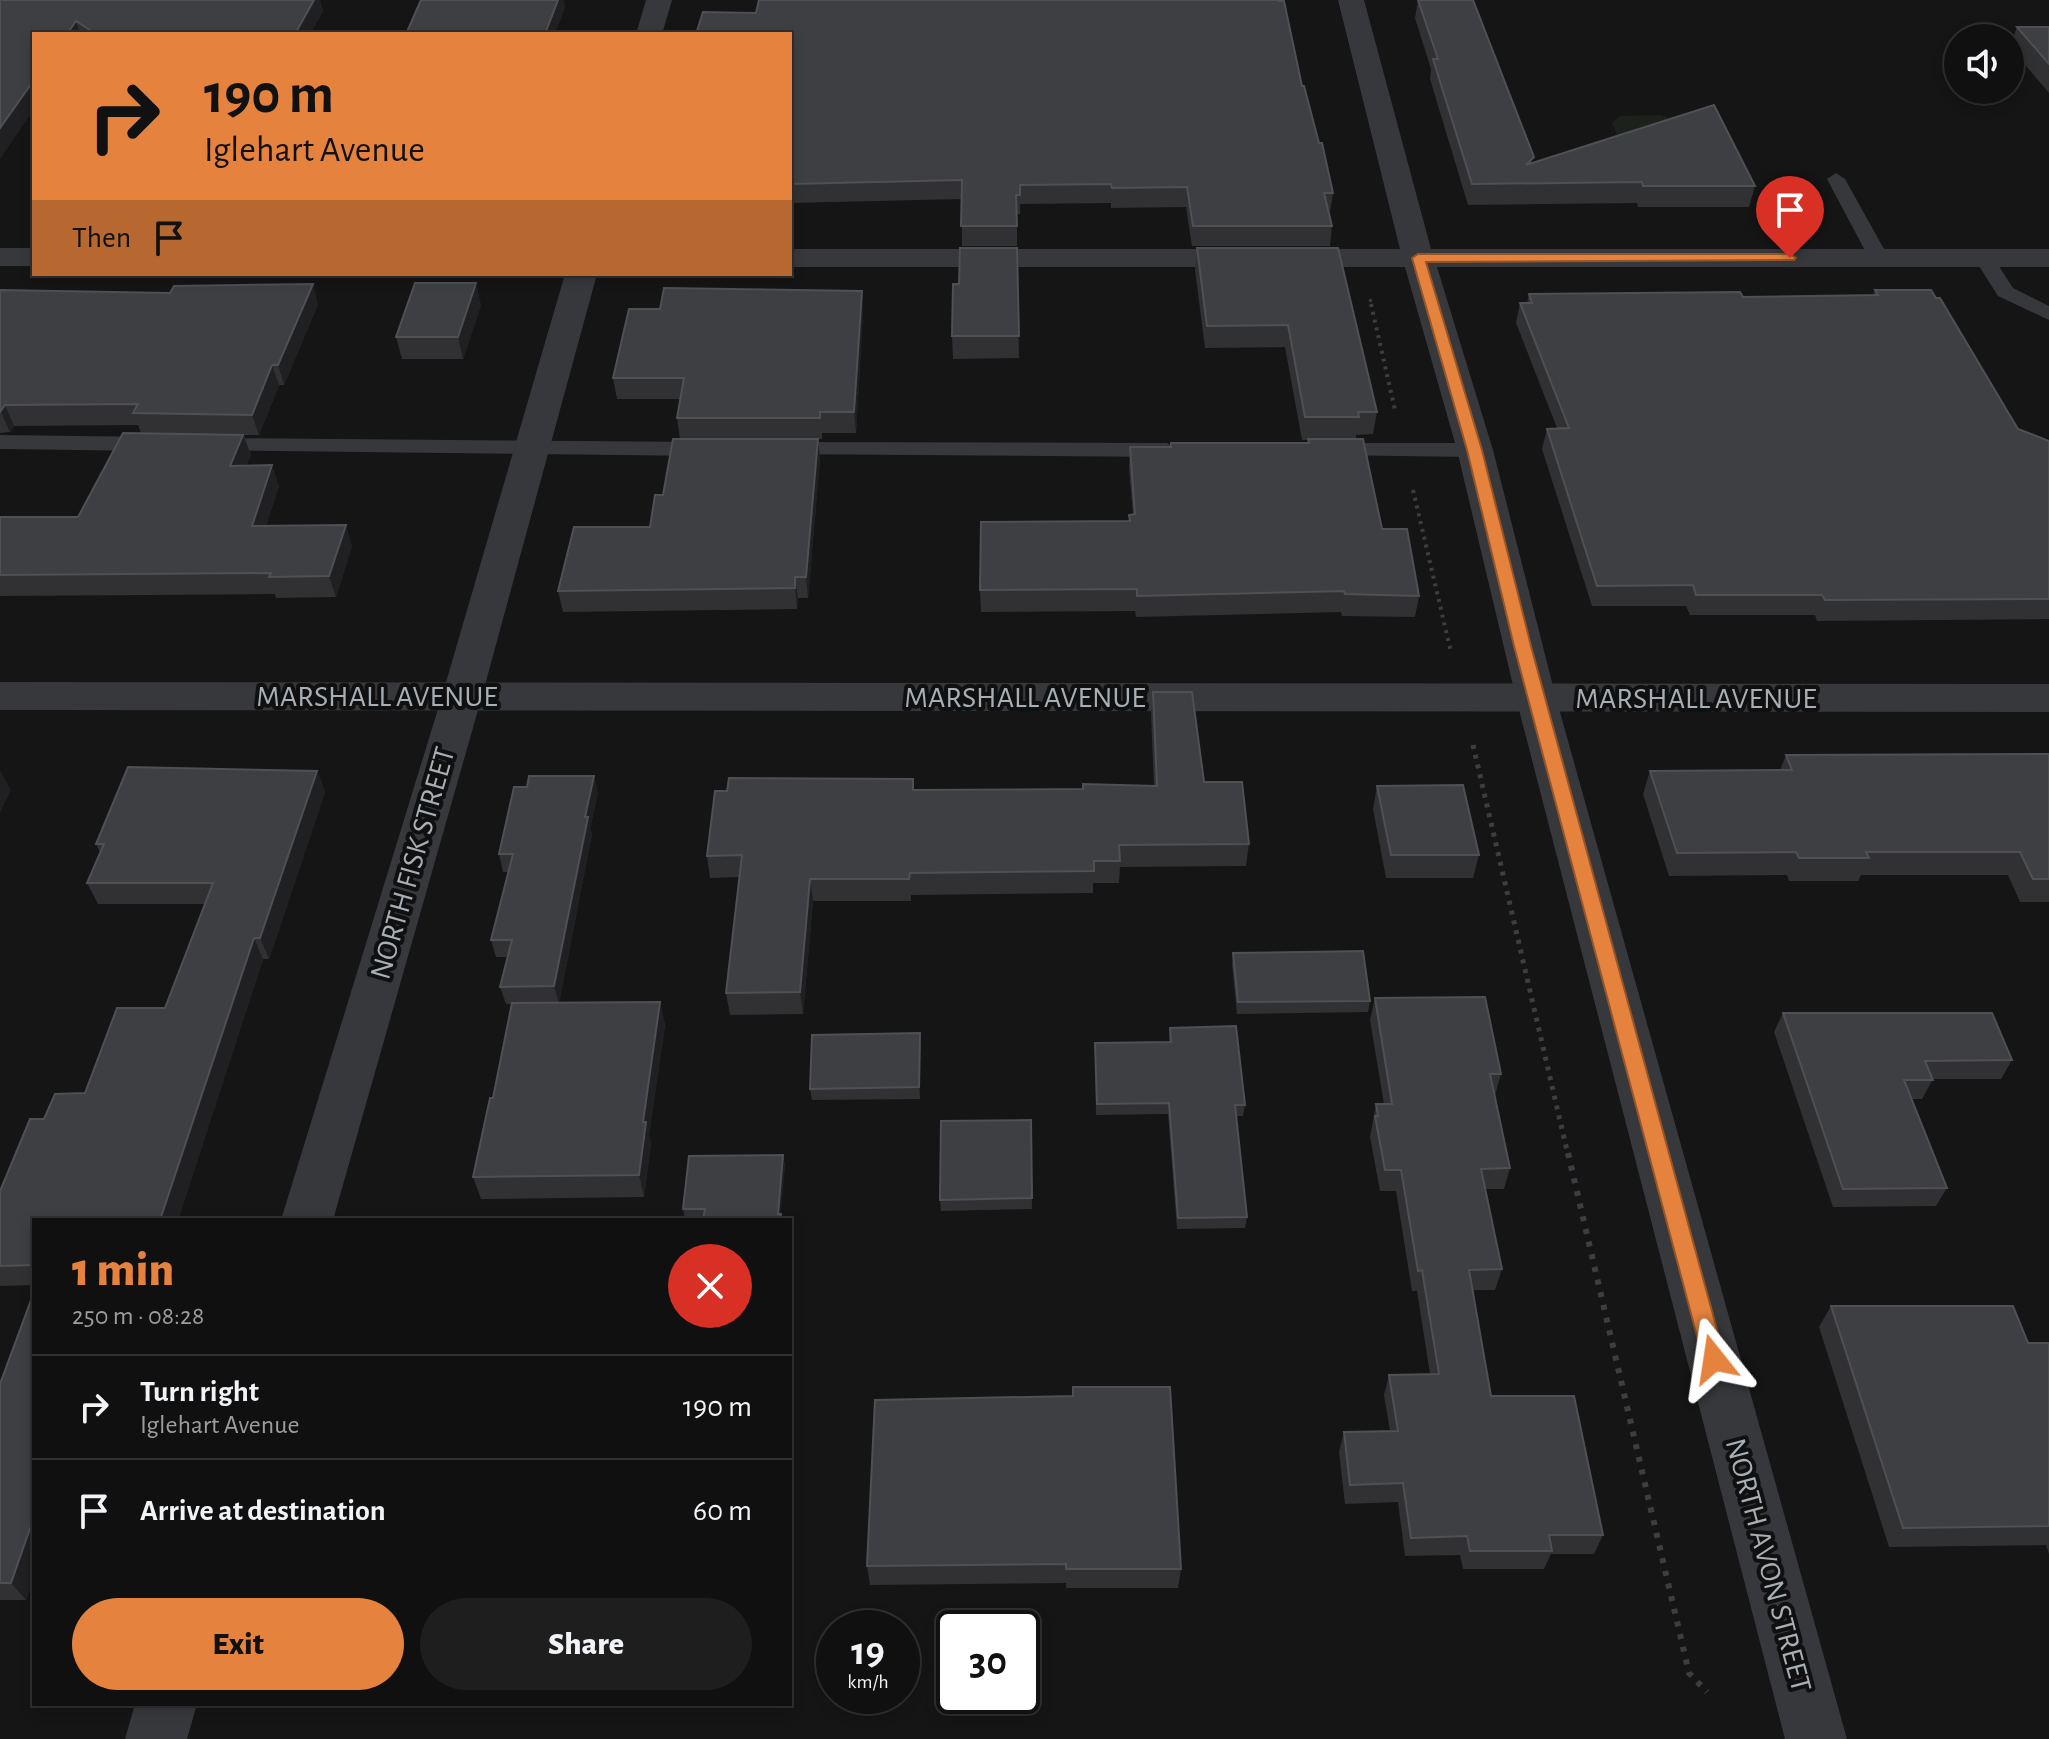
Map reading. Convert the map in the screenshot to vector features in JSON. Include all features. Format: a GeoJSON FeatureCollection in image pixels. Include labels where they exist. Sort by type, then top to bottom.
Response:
{"type":"FeatureCollection","features":[{"type":"Feature","properties":{"kind":"street"},"geometry":{"type":"LineString","coordinates":[[650,32],[659,0]]}},
{"type":"Feature","properties":{"kind":"street","name":"NORTH AVON STREET"},"geometry":{"type":"LineString","coordinates":[[1351,0],[1418,258],[1475,450],[1536,698],[1816,1739]]}},
{"type":"Feature","properties":{"kind":"street"},"geometry":{"type":"LineString","coordinates":[[0,257],[32,257]]}},
{"type":"Feature","properties":{"kind":"street"},"geometry":{"type":"LineString","coordinates":[[792,258],[2049,258]]}},
{"type":"Feature","properties":{"kind":"street","name":"NORTH FISK STREET"},"geometry":{"type":"LineString","coordinates":[[308,1218],[462,696],[580,276]]}},
{"type":"Feature","properties":{"kind":"street","name":"MARSHALL AVENUE"},"geometry":{"type":"LineString","coordinates":[[0,696],[2049,698]]}},
{"type":"Feature","properties":{"kind":"street"},"geometry":{"type":"LineString","coordinates":[[156,1739],[165,1706]]}},
{"type":"Feature","properties":{"kind":"lane"},"geometry":{"type":"LineString","coordinates":[[1836,179],[1879,258]]}},
{"type":"Feature","properties":{"kind":"lane"},"geometry":{"type":"LineString","coordinates":[[1984,258],[2005,292],[2049,314]]}},
{"type":"Feature","properties":{"kind":"lane"},"geometry":{"type":"LineString","coordinates":[[0,442],[727,449]]}},
{"type":"Feature","properties":{"kind":"lane"},"geometry":{"type":"LineString","coordinates":[[759,449],[1184,450]]}},
{"type":"Feature","properties":{"kind":"lane"},"geometry":{"type":"LineString","coordinates":[[1310,450],[1475,450]]}},
{"type":"Feature","properties":{"kind":"path"},"geometry":{"type":"LineString","coordinates":[[1472,735],[1689,1673],[1707,1692]]}},
{"type":"Feature","properties":{"kind":"shaded area"},"geometry":{"type":"Polygon","coordinates":[[[1661,115],[1680,123],[1624,155],[1612,122],[1621,116],[1661,115]]]}},
{"type":"Feature","properties":{"kind":"building"},"geometry":{"type":"Polygon","coordinates":[[[0,0],[314,0],[296,32],[93,32],[76,21],[68,32],[32,32],[32,83],[0,128],[0,0]]]}},
{"type":"Feature","properties":{"kind":"building"},"geometry":{"type":"Polygon","coordinates":[[[421,0],[558,0],[546,32],[407,32],[421,0]]]}},
{"type":"Feature","properties":{"kind":"building"},"geometry":{"type":"Polygon","coordinates":[[[759,0],[1284,1],[1302,86],[1319,143],[1322,143],[1333,193],[1324,193],[1332,226],[1193,226],[1187,187],[1112,188],[1111,184],[1020,185],[1020,195],[1016,195],[1017,226],[961,226],[962,180],[792,184],[792,32],[697,32],[703,12],[756,13],[759,0]]]}},
{"type":"Feature","properties":{"kind":"building"},"geometry":{"type":"Polygon","coordinates":[[[1418,0],[1473,0],[1534,157],[1526,165],[1714,105],[1755,186],[1643,186],[1642,182],[1472,184],[1433,59],[1438,59],[1418,0]]]}},
{"type":"Feature","properties":{"kind":"building"},"geometry":{"type":"Polygon","coordinates":[[[2024,27],[2049,27],[2049,64],[2024,35],[2024,27]]]}},
{"type":"Feature","properties":{"kind":"building"},"geometry":{"type":"Polygon","coordinates":[[[960,248],[1017,248],[1019,336],[952,336],[953,284],[959,284],[960,248]]]}},
{"type":"Feature","properties":{"kind":"building"},"geometry":{"type":"Polygon","coordinates":[[[1197,248],[1338,248],[1377,412],[1358,412],[1359,417],[1305,417],[1288,325],[1207,326],[1197,248]]]}},
{"type":"Feature","properties":{"kind":"building"},"geometry":{"type":"Polygon","coordinates":[[[415,283],[476,283],[458,337],[396,337],[415,283]]]}},
{"type":"Feature","properties":{"kind":"building"},"geometry":{"type":"Polygon","coordinates":[[[313,284],[278,365],[272,365],[252,415],[133,413],[138,404],[5,405],[0,412],[0,290],[170,293],[174,286],[313,284]]]}},
{"type":"Feature","properties":{"kind":"building"},"geometry":{"type":"Polygon","coordinates":[[[664,288],[862,291],[854,412],[820,412],[820,418],[677,418],[684,378],[613,378],[629,309],[660,309],[664,288]]]}},
{"type":"Feature","properties":{"kind":"building"},"geometry":{"type":"Polygon","coordinates":[[[1875,290],[1931,290],[1936,298],[1940,298],[2018,429],[2049,441],[2049,599],[1825,600],[1822,595],[1696,595],[1693,585],[1597,586],[1547,429],[1569,428],[1520,303],[1532,303],[1529,294],[1740,292],[1743,297],[1878,295],[1875,290]]]}},
{"type":"Feature","properties":{"kind":"building"},"geometry":{"type":"Polygon","coordinates":[[[123,433],[243,435],[230,466],[272,465],[252,526],[346,525],[329,576],[269,577],[271,573],[0,575],[0,517],[78,517],[123,433]]]}},
{"type":"Feature","properties":{"kind":"building"},"geometry":{"type":"Polygon","coordinates":[[[673,439],[818,439],[806,577],[795,577],[795,588],[558,591],[574,527],[650,527],[655,495],[663,495],[673,439]]]}},
{"type":"Feature","properties":{"kind":"building"},"geometry":{"type":"Polygon","coordinates":[[[1308,439],[1363,439],[1382,529],[1407,529],[1419,596],[1345,594],[1344,591],[1137,596],[1137,589],[980,590],[981,522],[1130,521],[1129,515],[1135,514],[1130,447],[1171,447],[1171,443],[1309,443],[1308,439]]]}},
{"type":"Feature","properties":{"kind":"building"},"geometry":{"type":"Polygon","coordinates":[[[1153,692],[1192,692],[1204,782],[1242,782],[1249,844],[1119,845],[1120,861],[1094,861],[1094,871],[910,873],[909,879],[810,879],[800,992],[726,993],[742,855],[707,856],[715,791],[727,791],[729,778],[913,779],[913,790],[1083,789],[1083,784],[1157,786],[1153,692]]]}},
{"type":"Feature","properties":{"kind":"building"},"geometry":{"type":"Polygon","coordinates":[[[2049,754],[2049,879],[2033,879],[2020,852],[1866,852],[1869,858],[1799,858],[1796,852],[1677,853],[1650,771],[1792,770],[1786,755],[2049,754]]]}},
{"type":"Feature","properties":{"kind":"building"},"geometry":{"type":"Polygon","coordinates":[[[128,767],[317,771],[260,938],[254,938],[161,1218],[32,1218],[32,1265],[0,1266],[0,1191],[30,1119],[44,1119],[55,1094],[85,1093],[117,1008],[165,1008],[213,883],[87,883],[104,844],[96,844],[128,767]]]}},
{"type":"Feature","properties":{"kind":"building"},"geometry":{"type":"Polygon","coordinates":[[[529,776],[594,776],[554,986],[500,987],[512,940],[491,940],[513,854],[499,854],[514,787],[527,787],[529,776]]]}},
{"type":"Feature","properties":{"kind":"building"},"geometry":{"type":"Polygon","coordinates":[[[1463,785],[1479,855],[1391,855],[1377,786],[1463,785]]]}},
{"type":"Feature","properties":{"kind":"building"},"geometry":{"type":"Polygon","coordinates":[[[1363,951],[1370,1001],[1238,1002],[1233,953],[1363,951]]]}},
{"type":"Feature","properties":{"kind":"building"},"geometry":{"type":"Polygon","coordinates":[[[1485,997],[1501,1074],[1490,1074],[1510,1168],[1481,1169],[1502,1269],[1469,1270],[1491,1396],[1574,1396],[1603,1535],[1549,1535],[1552,1551],[1470,1551],[1467,1536],[1411,1538],[1403,1483],[1350,1485],[1344,1432],[1398,1431],[1389,1375],[1439,1374],[1401,1170],[1385,1170],[1375,1116],[1378,1116],[1376,1104],[1392,1104],[1375,998],[1485,997]]]}},
{"type":"Feature","properties":{"kind":"building"},"geometry":{"type":"Polygon","coordinates":[[[660,1002],[643,1122],[646,1122],[639,1175],[473,1177],[512,1003],[660,1002]]]}},
{"type":"Feature","properties":{"kind":"building"},"geometry":{"type":"Polygon","coordinates":[[[1783,1013],[1992,1013],[2012,1060],[1925,1061],[1933,1080],[1904,1080],[1947,1188],[1843,1189],[1783,1013]]]}},
{"type":"Feature","properties":{"kind":"building"},"geometry":{"type":"Polygon","coordinates":[[[1236,1026],[1245,1105],[1235,1105],[1247,1217],[1178,1218],[1169,1103],[1097,1104],[1095,1043],[1171,1042],[1170,1028],[1236,1026]]]}},
{"type":"Feature","properties":{"kind":"building"},"geometry":{"type":"Polygon","coordinates":[[[920,1033],[919,1087],[810,1089],[812,1035],[920,1033]]]}},
{"type":"Feature","properties":{"kind":"building"},"geometry":{"type":"Polygon","coordinates":[[[1031,1120],[1032,1198],[940,1200],[941,1121],[1031,1120]]]}},
{"type":"Feature","properties":{"kind":"building"},"geometry":{"type":"Polygon","coordinates":[[[783,1155],[778,1214],[781,1214],[780,1218],[703,1218],[705,1209],[683,1209],[689,1156],[783,1155]]]}},
{"type":"Feature","properties":{"kind":"building"},"geometry":{"type":"Polygon","coordinates":[[[32,1297],[32,1523],[11,1583],[0,1583],[0,1384],[32,1297]]]}},
{"type":"Feature","properties":{"kind":"building"},"geometry":{"type":"Polygon","coordinates":[[[1831,1306],[2013,1306],[2028,1343],[2049,1343],[2049,1526],[1903,1528],[1831,1306]]]}},
{"type":"Feature","properties":{"kind":"building"},"geometry":{"type":"Polygon","coordinates":[[[1073,1387],[1170,1387],[1181,1569],[1066,1569],[1066,1564],[867,1566],[875,1400],[1073,1396],[1073,1387]]]}},
{"type":"Feature","properties":{"kind":"route"},"geometry":{"type":"LineString","coordinates":[[1714,1359],[1523,646],[1475,450],[1418,258],[1790,258]]}}]}
